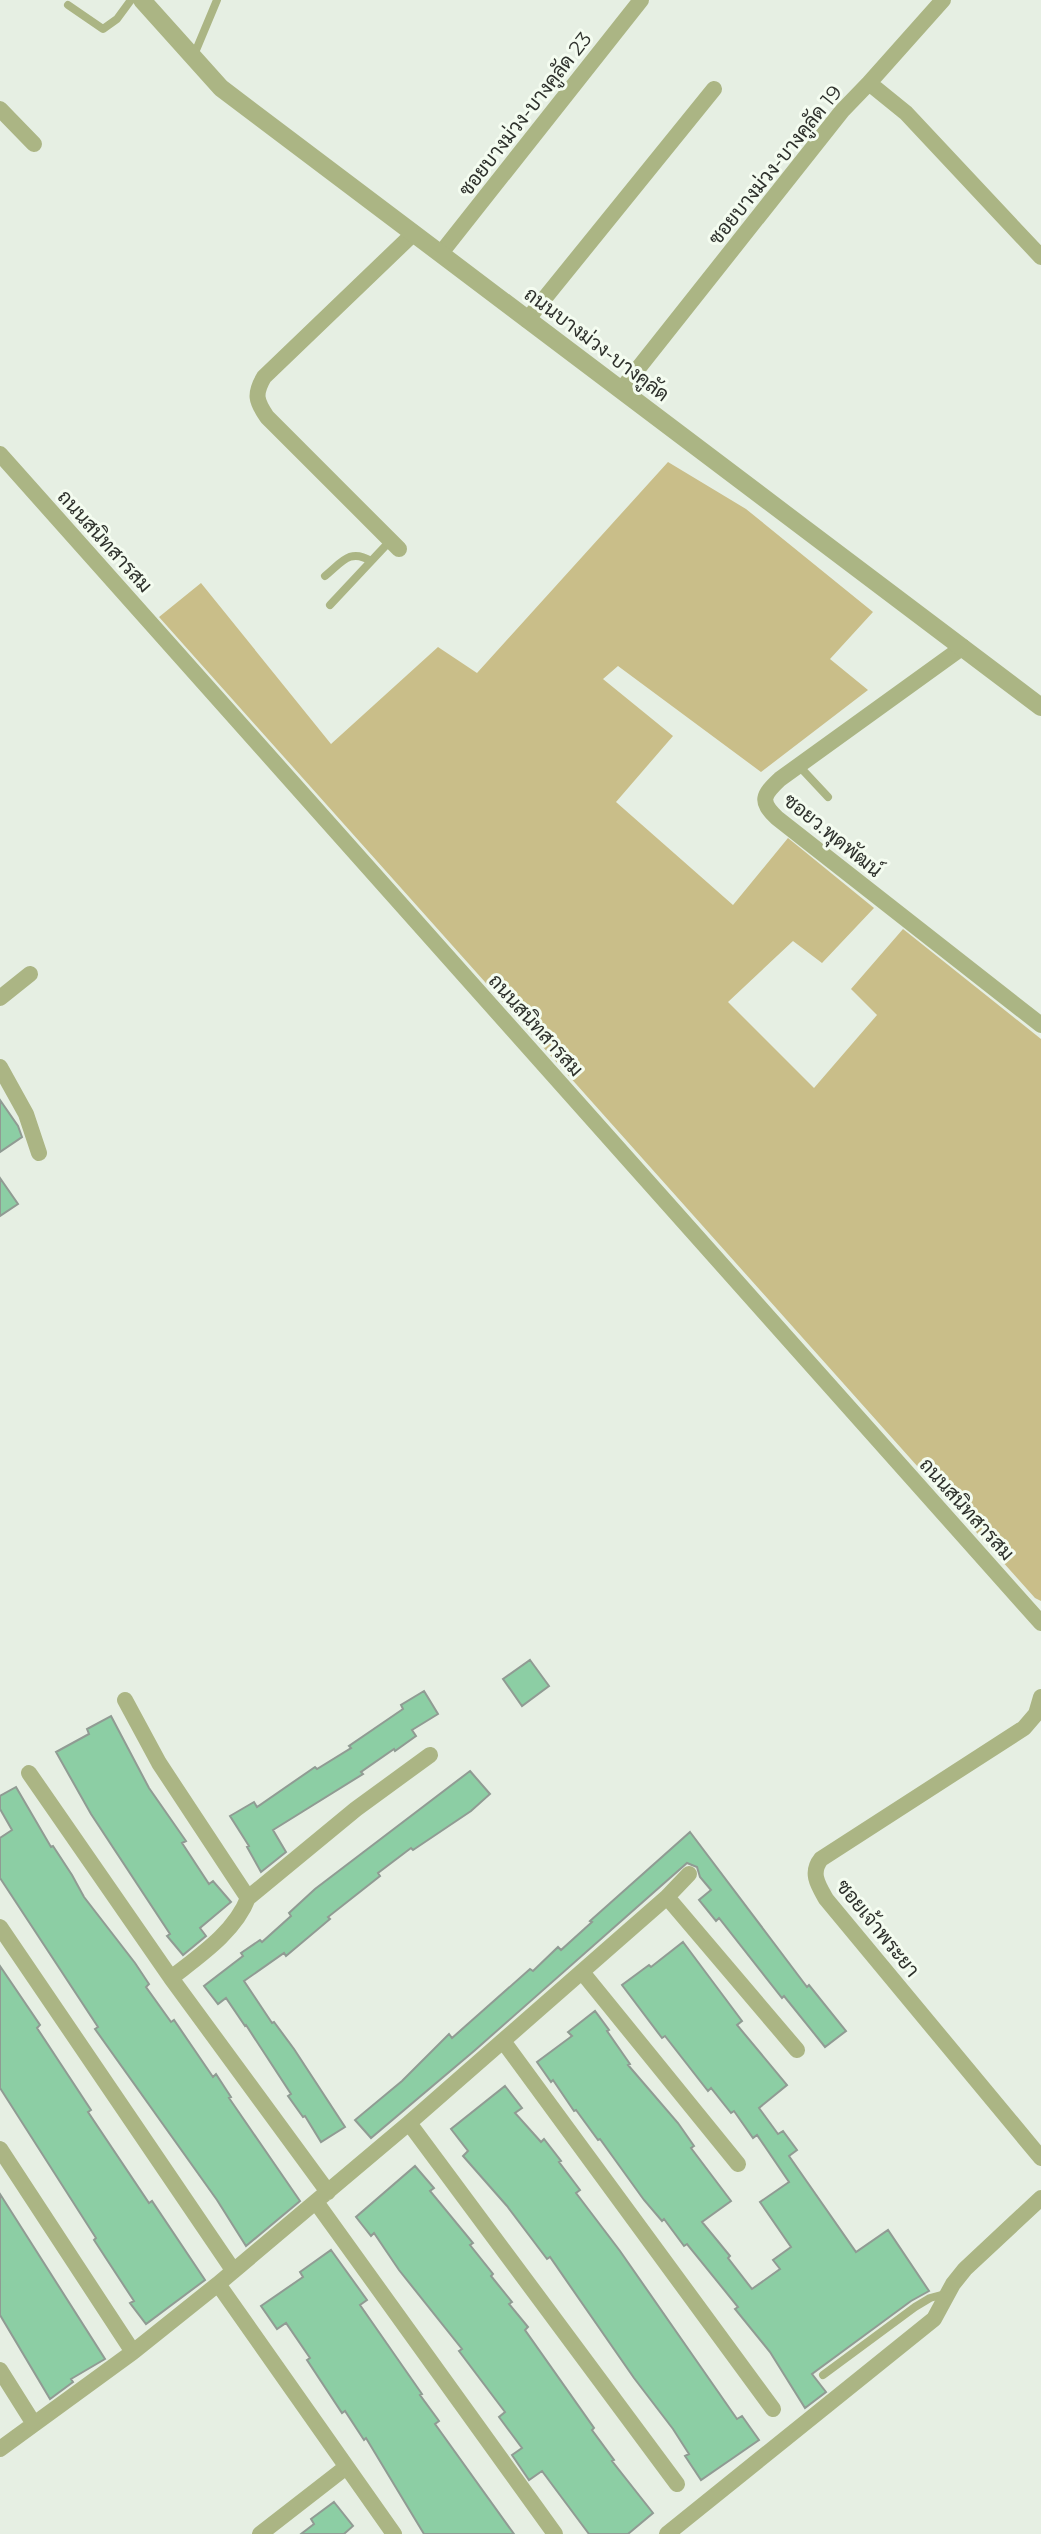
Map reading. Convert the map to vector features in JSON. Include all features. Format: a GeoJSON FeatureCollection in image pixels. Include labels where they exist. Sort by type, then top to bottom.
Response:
{"type":"FeatureCollection","features":[{"type":"Feature","properties":{"kind":"street","name":"ถนนบางม่วง-บางคูลัด"},"geometry":{"type":"LineString","coordinates":[[142,0],[221,88],[1041,707]]}},
{"type":"Feature","properties":{"kind":"street"},"geometry":{"type":"LineString","coordinates":[[618,0],[637,6]]}},
{"type":"Feature","properties":{"kind":"street"},"geometry":{"type":"LineString","coordinates":[[869,83],[943,0]]}},
{"type":"Feature","properties":{"kind":"street","name":"ซอยบางม่วง-บางคูลัด 23"},"geometry":{"type":"LineString","coordinates":[[441,253],[637,6]]}},
{"type":"Feature","properties":{"kind":"street","name":"ซอยบางม่วง-บางคูลัด 19"},"geometry":{"type":"LineString","coordinates":[[621,390],[842,111],[869,83],[906,113],[1041,257]]}},
{"type":"Feature","properties":{"kind":"street"},"geometry":{"type":"LineString","coordinates":[[527,320],[714,89]]}},
{"type":"Feature","properties":{"kind":"street"},"geometry":{"type":"LineString","coordinates":[[0,109],[34,144]]}},
{"type":"Feature","properties":{"kind":"street"},"geometry":{"type":"LineString","coordinates":[[394,545],[267,417],[256,394],[264,377],[414,233]]}},
{"type":"Feature","properties":{"kind":"street","name":"ถนนสนิทสารสม"},"geometry":{"type":"LineString","coordinates":[[0,454],[1041,1623]]}},
{"type":"Feature","properties":{"kind":"street","name":"ซอยว.พุดพัฒน์"},"geometry":{"type":"LineString","coordinates":[[963,647],[799,766],[768,790],[764,799],[767,809],[1041,1025]]}},
{"type":"Feature","properties":{"kind":"street"},"geometry":{"type":"LineString","coordinates":[[0,998],[30,974]]}},
{"type":"Feature","properties":{"kind":"street"},"geometry":{"type":"LineString","coordinates":[[0,1067],[26,1114],[39,1153]]}},
{"type":"Feature","properties":{"kind":"street","name":"ซอยเจ้าพระยา"},"geometry":{"type":"LineString","coordinates":[[1041,1697],[1036,1714],[1024,1728],[821,1859],[815,1866],[817,1884],[826,1899],[1041,2158]]}},
{"type":"Feature","properties":{"kind":"street"},"geometry":{"type":"LineString","coordinates":[[125,1700],[159,1763],[248,1898]]}},
{"type":"Feature","properties":{"kind":"street"},"geometry":{"type":"LineString","coordinates":[[171,1978],[224,1933],[248,1898],[356,1809],[430,1755]]}},
{"type":"Feature","properties":{"kind":"street"},"geometry":{"type":"LineString","coordinates":[[29,1773],[555,2534]]}},
{"type":"Feature","properties":{"kind":"street"},"geometry":{"type":"LineString","coordinates":[[0,2449],[133,2352],[218,2284],[409,2123],[667,1897],[689,1874]]}},
{"type":"Feature","properties":{"kind":"street"},"geometry":{"type":"LineString","coordinates":[[667,1897],[797,2050]]}},
{"type":"Feature","properties":{"kind":"street"},"geometry":{"type":"LineString","coordinates":[[0,1927],[233,2270]]}},
{"type":"Feature","properties":{"kind":"street"},"geometry":{"type":"LineString","coordinates":[[582,1972],[738,2164]]}},
{"type":"Feature","properties":{"kind":"street"},"geometry":{"type":"LineString","coordinates":[[503,2041],[773,2409]]}},
{"type":"Feature","properties":{"kind":"street"},"geometry":{"type":"LineString","coordinates":[[409,2123],[677,2484]]}},
{"type":"Feature","properties":{"kind":"street"},"geometry":{"type":"LineString","coordinates":[[0,2149],[133,2352]]}},
{"type":"Feature","properties":{"kind":"street"},"geometry":{"type":"LineString","coordinates":[[667,2534],[934,2319],[965,2269],[1041,2198]]}},
{"type":"Feature","properties":{"kind":"street"},"geometry":{"type":"LineString","coordinates":[[218,2284],[394,2534]]}},
{"type":"Feature","properties":{"kind":"street"},"geometry":{"type":"LineString","coordinates":[[0,2370],[34,2424]]}},
{"type":"Feature","properties":{"kind":"street"},"geometry":{"type":"LineString","coordinates":[[260,2534],[345,2468]]}},
{"type":"Feature","properties":{"kind":"lane"},"geometry":{"type":"LineString","coordinates":[[68,5],[103,29],[117,19],[131,0]]}},
{"type":"Feature","properties":{"kind":"lane"},"geometry":{"type":"LineString","coordinates":[[193,57],[217,0]]}},
{"type":"Feature","properties":{"kind":"lane"},"geometry":{"type":"LineString","coordinates":[[330,605],[371,561],[394,545]]}},
{"type":"Feature","properties":{"kind":"lane"},"geometry":{"type":"LineString","coordinates":[[325,576],[353,555],[361,555],[371,561]]}},
{"type":"Feature","properties":{"kind":"lane"},"geometry":{"type":"LineString","coordinates":[[799,766],[828,797]]}},
{"type":"Feature","properties":{"kind":"lane"},"geometry":{"type":"LineString","coordinates":[[823,2375],[915,2307],[930,2298],[948,2293]]}},
{"type":"Feature","properties":{"kind":"lane"},"geometry":{"type":"LineString","coordinates":[[852,2355],[866,2374]]}},
{"type":"Feature","properties":{"kind":"shaded area"},"geometry":{"type":"Polygon","coordinates":[[[668,462],[746,509],[873,612],[830,659],[868,690],[761,772],[618,666],[603,679],[673,736],[616,802],[733,905],[788,838],[874,908],[822,963],[793,941],[728,1002],[814,1088],[877,1015],[851,989],[903,929],[1041,1039],[1041,1601],[1035,1598],[159,617],[201,583],[331,744],[438,647],[477,673],[668,462]]]}},
{"type":"Feature","properties":{"kind":"building"},"geometry":{"type":"Polygon","coordinates":[[[0,1100],[22,1137],[0,1152],[0,1100]]]}},
{"type":"Feature","properties":{"kind":"building"},"geometry":{"type":"Polygon","coordinates":[[[0,1178],[18,1204],[0,1216],[0,1178]]]}},
{"type":"Feature","properties":{"kind":"building"},"geometry":{"type":"Polygon","coordinates":[[[530,1660],[549,1686],[522,1706],[503,1679],[530,1660]]]}},
{"type":"Feature","properties":{"kind":"building"},"geometry":{"type":"Polygon","coordinates":[[[424,1691],[438,1714],[412,1730],[416,1736],[361,1772],[363,1774],[273,1830],[286,1852],[261,1872],[230,1816],[254,1802],[257,1807],[315,1767],[317,1769],[351,1748],[349,1746],[403,1709],[401,1705],[424,1691]]]}},
{"type":"Feature","properties":{"kind":"building"},"geometry":{"type":"Polygon","coordinates":[[[111,1716],[149,1788],[186,1841],[182,1843],[209,1884],[213,1881],[231,1902],[200,1928],[206,1936],[183,1955],[167,1936],[170,1934],[91,1814],[56,1752],[89,1734],[87,1729],[111,1716]]]}},
{"type":"Feature","properties":{"kind":"building"},"geometry":{"type":"Polygon","coordinates":[[[470,1771],[490,1794],[471,1811],[413,1850],[411,1848],[378,1873],[380,1876],[328,1917],[330,1919],[286,1956],[284,1953],[244,1981],[294,2049],[345,2127],[321,2142],[226,1998],[218,2004],[204,1986],[243,1956],[241,1953],[260,1940],[262,1942],[315,1889],[470,1771]]]}},
{"type":"Feature","properties":{"kind":"building"},"geometry":{"type":"Polygon","coordinates":[[[16,1787],[84,1897],[135,1963],[149,1984],[146,1987],[171,2022],[174,2020],[213,2077],[216,2074],[300,2201],[246,2246],[217,2200],[95,2029],[98,2027],[0,1878],[0,1838],[12,1830],[0,1809],[0,1796],[16,1787]]]}},
{"type":"Feature","properties":{"kind":"building"},"geometry":{"type":"Polygon","coordinates":[[[690,1832],[807,1987],[809,1985],[846,2031],[825,2047],[719,1918],[716,1921],[699,1900],[711,1890],[700,1877],[697,1867],[687,1863],[371,2138],[355,2120],[402,2081],[449,2034],[452,2038],[530,1969],[533,1971],[558,1947],[561,1950],[690,1832]]]}},
{"type":"Feature","properties":{"kind":"building"},"geometry":{"type":"Polygon","coordinates":[[[683,1942],[742,2021],[737,2025],[787,2085],[759,2108],[778,2134],[783,2131],[797,2150],[789,2156],[856,2252],[888,2230],[929,2291],[812,2374],[826,2392],[805,2408],[770,2352],[735,2309],[738,2307],[687,2244],[684,2246],[664,2219],[662,2221],[644,2200],[600,2139],[537,2062],[572,2036],[568,2032],[595,2011],[628,2065],[678,2123],[694,2146],[691,2148],[731,2201],[702,2222],[752,2289],[780,2269],[773,2260],[791,2247],[760,2202],[789,2182],[757,2135],[753,2138],[734,2111],[731,2113],[711,2088],[708,2091],[622,1985],[683,1942]]]}},
{"type":"Feature","properties":{"kind":"building"},"geometry":{"type":"Polygon","coordinates":[[[0,1966],[40,2025],[37,2028],[91,2110],[88,2112],[205,2280],[146,2324],[130,2303],[134,2301],[94,2240],[96,2238],[0,2088],[0,1966]]]}},
{"type":"Feature","properties":{"kind":"building"},"geometry":{"type":"Polygon","coordinates":[[[505,2086],[522,2108],[515,2113],[541,2142],[544,2139],[561,2161],[580,2190],[576,2193],[737,2419],[742,2416],[759,2440],[701,2480],[685,2456],[689,2454],[673,2429],[550,2257],[547,2259],[507,2206],[463,2156],[468,2151],[451,2129],[505,2086]]]}},
{"type":"Feature","properties":{"kind":"building"},"geometry":{"type":"Polygon","coordinates":[[[415,2166],[434,2188],[430,2191],[473,2243],[470,2245],[512,2302],[509,2304],[528,2327],[525,2330],[594,2428],[592,2430],[612,2461],[653,2513],[628,2534],[589,2534],[542,2471],[529,2480],[512,2455],[522,2448],[499,2417],[505,2412],[459,2351],[462,2349],[399,2270],[374,2233],[371,2236],[356,2217],[415,2166]]]}},
{"type":"Feature","properties":{"kind":"building"},"geometry":{"type":"Polygon","coordinates":[[[0,2194],[105,2359],[71,2379],[73,2382],[50,2399],[0,2315],[0,2194]]]}},
{"type":"Feature","properties":{"kind":"building"},"geometry":{"type":"Polygon","coordinates":[[[331,2250],[367,2300],[360,2305],[422,2394],[439,2421],[435,2424],[514,2534],[424,2534],[366,2438],[364,2440],[345,2411],[342,2413],[286,2323],[277,2329],[261,2306],[303,2277],[300,2272],[331,2250]]]}},
{"type":"Feature","properties":{"kind":"building"},"geometry":{"type":"Polygon","coordinates":[[[334,2502],[353,2526],[344,2534],[301,2534],[314,2524],[311,2519],[334,2502]]]}}]}
